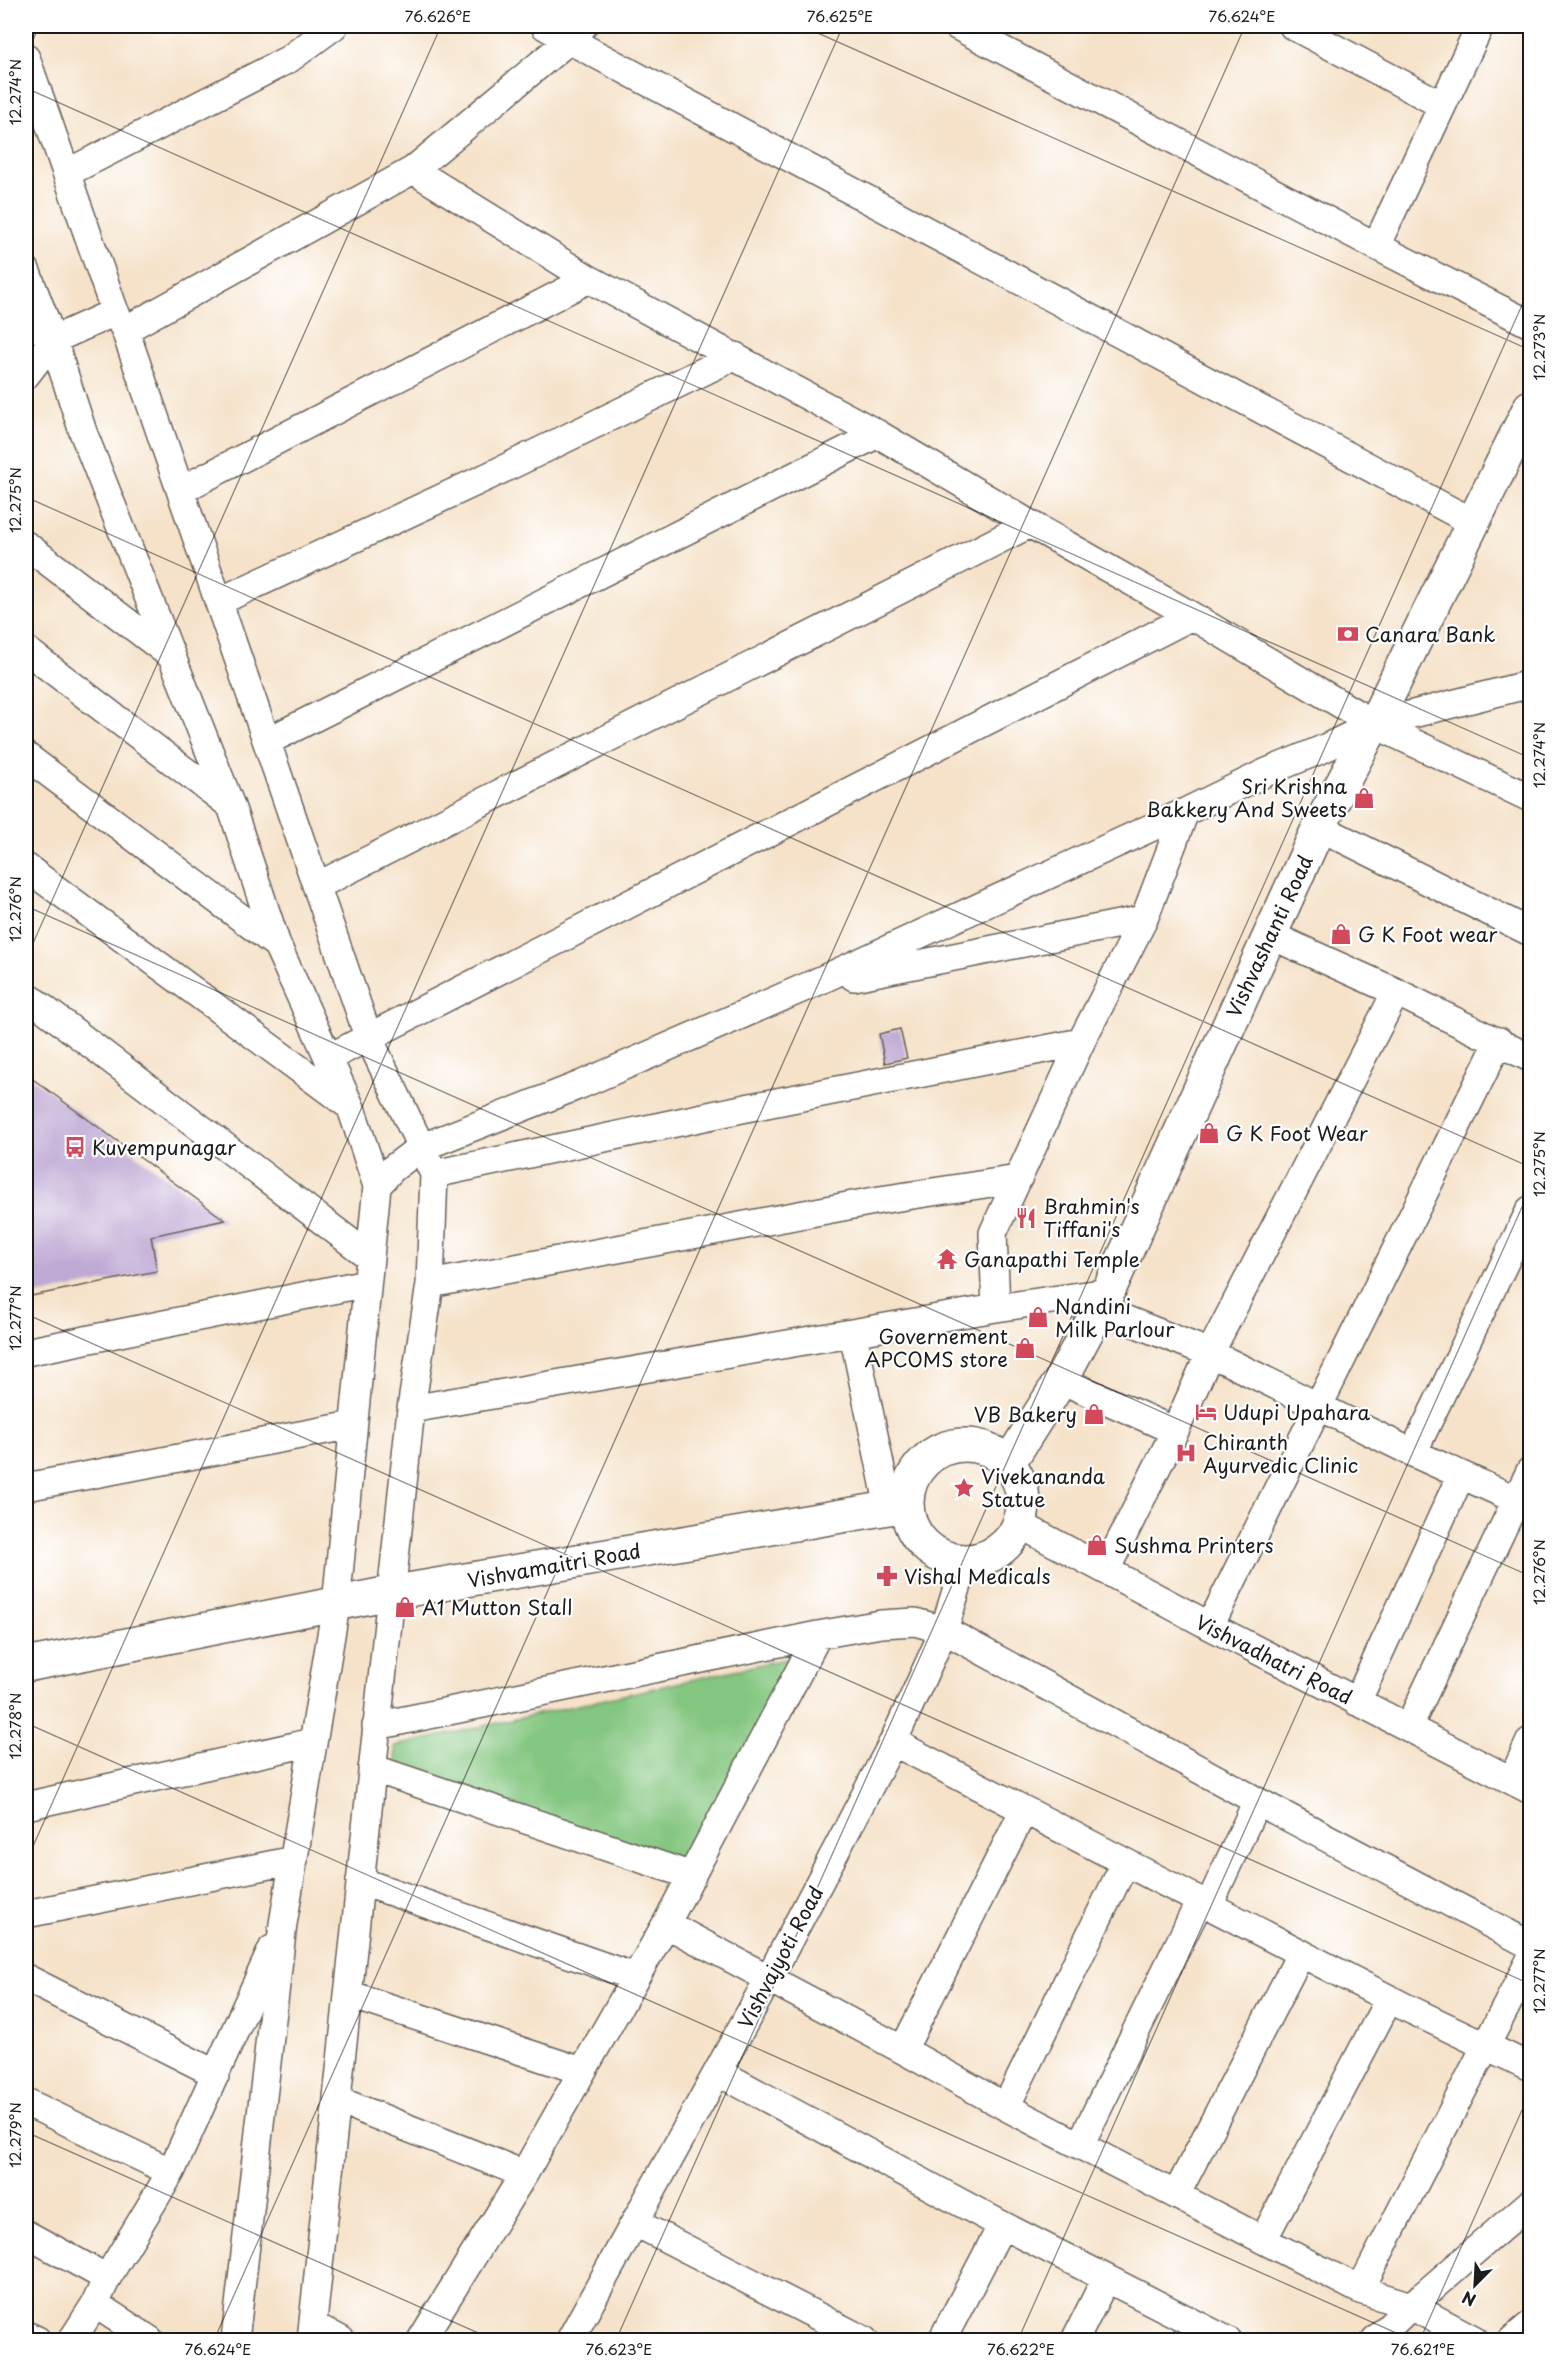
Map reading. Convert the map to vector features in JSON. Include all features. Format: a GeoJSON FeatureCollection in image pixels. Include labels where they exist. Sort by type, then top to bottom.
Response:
{"type":"FeatureCollection","features":[{"type":"Feature","properties":{"kind":"street"},"geometry":{"type":"LineString","coordinates":[[67,173],[290,59],[334,26]]}},
{"type":"Feature","properties":{"kind":"street"},"geometry":{"type":"LineString","coordinates":[[545,26],[576,33],[1474,523]]}},
{"type":"Feature","properties":{"kind":"street"},"geometry":{"type":"LineString","coordinates":[[957,26],[1376,246],[1530,324]]}},
{"type":"Feature","properties":{"kind":"street"},"geometry":{"type":"LineString","coordinates":[[1293,26],[1442,105]]}},
{"type":"Feature","properties":{"kind":"street"},"geometry":{"type":"LineString","coordinates":[[1376,246],[1480,26]]}},
{"type":"Feature","properties":{"kind":"street"},"geometry":{"type":"LineString","coordinates":[[26,375],[53,340],[120,321],[413,170],[576,33]]}},
{"type":"Feature","properties":{"kind":"street"},"geometry":{"type":"LineString","coordinates":[[26,58],[181,490],[368,1035],[434,1174],[430,1284],[411,1409],[390,1593],[312,2332],[341,2340]]}},
{"type":"Feature","properties":{"kind":"street"},"geometry":{"type":"LineString","coordinates":[[413,170],[589,279],[878,434],[1374,724],[1530,798]]}},
{"type":"Feature","properties":{"kind":"street"},"geometry":{"type":"LineString","coordinates":[[26,270],[53,340],[83,432],[231,806],[277,945],[351,1108],[377,1186],[336,1605],[283,1924],[236,2340]]}},
{"type":"Feature","properties":{"kind":"street"},"geometry":{"type":"LineString","coordinates":[[181,490],[589,279]]}},
{"type":"Feature","properties":{"kind":"street"},"geometry":{"type":"LineString","coordinates":[[26,319],[53,340]]}},
{"type":"Feature","properties":{"kind":"street"},"geometry":{"type":"LineString","coordinates":[[220,602],[491,475],[735,356]]}},
{"type":"Feature","properties":{"kind":"street","name":"Vishvashanti Road"},"geometry":{"type":"LineString","coordinates":[[1008,1464],[1060,1380],[1104,1301],[1319,827],[1374,724],[1530,407]]}},
{"type":"Feature","properties":{"kind":"street"},"geometry":{"type":"LineString","coordinates":[[268,741],[878,434]]}},
{"type":"Feature","properties":{"kind":"street"},"geometry":{"type":"LineString","coordinates":[[317,886],[1030,524]]}},
{"type":"Feature","properties":{"kind":"street"},"geometry":{"type":"LineString","coordinates":[[26,545],[170,655]]}},
{"type":"Feature","properties":{"kind":"street"},"geometry":{"type":"LineString","coordinates":[[328,1058],[368,1035],[1192,616]]}},
{"type":"Feature","properties":{"kind":"street"},"geometry":{"type":"LineString","coordinates":[[26,650],[231,806]]}},
{"type":"Feature","properties":{"kind":"street"},"geometry":{"type":"LineString","coordinates":[[377,1186],[392,1169],[420,1148],[580,1085],[808,986],[1374,724],[1530,684]]}},
{"type":"Feature","properties":{"kind":"street"},"geometry":{"type":"LineString","coordinates":[[26,756],[277,945]]}},
{"type":"Feature","properties":{"kind":"street"},"geometry":{"type":"LineString","coordinates":[[996,1308],[993,1233],[1082,1042],[1144,919],[1185,812]]}},
{"type":"Feature","properties":{"kind":"street"},"geometry":{"type":"LineString","coordinates":[[1319,827],[1530,932]]}},
{"type":"Feature","properties":{"kind":"street"},"geometry":{"type":"LineString","coordinates":[[26,867],[351,1108]]}},
{"type":"Feature","properties":{"kind":"street"},"geometry":{"type":"LineString","coordinates":[[808,986],[1144,919]]}},
{"type":"Feature","properties":{"kind":"street"},"geometry":{"type":"LineString","coordinates":[[1270,935],[1396,992],[1530,1058]]}},
{"type":"Feature","properties":{"kind":"street"},"geometry":{"type":"LineString","coordinates":[[1106,1570],[1175,1431],[1210,1353],[1396,992]]}},
{"type":"Feature","properties":{"kind":"street"},"geometry":{"type":"LineString","coordinates":[[26,995],[370,1257]]}},
{"type":"Feature","properties":{"kind":"street"},"geometry":{"type":"LineString","coordinates":[[1210,1626],[1499,1041]]}},
{"type":"Feature","properties":{"kind":"street"},"geometry":{"type":"LineString","coordinates":[[434,1174],[751,1107],[1082,1042]]}},
{"type":"Feature","properties":{"kind":"street"},"geometry":{"type":"LineString","coordinates":[[430,1284],[880,1200],[1018,1179]]}},
{"type":"Feature","properties":{"kind":"street"},"geometry":{"type":"LineString","coordinates":[[1413,1452],[1530,1210]]}},
{"type":"Feature","properties":{"kind":"street"},"geometry":{"type":"LineString","coordinates":[[26,1352],[368,1283]]}},
{"type":"Feature","properties":{"kind":"street"},"geometry":{"type":"LineString","coordinates":[[411,1409],[996,1308],[1104,1301],[1413,1452],[1523,1502]]}},
{"type":"Feature","properties":{"kind":"street"},"geometry":{"type":"LineString","coordinates":[[853,1333],[898,1507],[908,1518],[916,1536],[929,1550],[946,1559],[965,1562],[984,1559],[1001,1549],[1014,1535],[1022,1518],[1023,1499],[1018,1480],[1008,1464],[993,1452],[974,1446],[955,1446],[936,1452],[921,1464],[910,1480],[898,1507]]}},
{"type":"Feature","properties":{"kind":"street"},"geometry":{"type":"LineString","coordinates":[[1060,1380],[1175,1431]]}},
{"type":"Feature","properties":{"kind":"street"},"geometry":{"type":"LineString","coordinates":[[26,1487],[353,1425]]}},
{"type":"Feature","properties":{"kind":"street"},"geometry":{"type":"LineString","coordinates":[[1409,1726],[1523,1502],[1530,1471]]}},
{"type":"Feature","properties":{"kind":"street"},"geometry":{"type":"LineString","coordinates":[[1357,1702],[1461,1475]]}},
{"type":"Feature","properties":{"kind":"street","name":"Vishvamaitri Road"},"geometry":{"type":"LineString","coordinates":[[26,1665],[390,1593],[898,1507]]}},
{"type":"Feature","properties":{"kind":"street","name":"Vishvadhatri Road"},"geometry":{"type":"LineString","coordinates":[[1019,1524],[1210,1626],[1521,1785]]}},
{"type":"Feature","properties":{"kind":"street","name":"Vishvajyoti Road"},"geometry":{"type":"LineString","coordinates":[[570,2340],[769,1978],[894,1742],[944,1630],[965,1562]]}},
{"type":"Feature","properties":{"kind":"street"},"geometry":{"type":"LineString","coordinates":[[376,1726],[818,1635],[881,1624],[915,1623],[944,1630],[1257,1801],[1530,1945]]}},
{"type":"Feature","properties":{"kind":"street"},"geometry":{"type":"LineString","coordinates":[[421,2340],[524,2174],[666,1924],[818,1635]]}},
{"type":"Feature","properties":{"kind":"street"},"geometry":{"type":"LineString","coordinates":[[1521,1785],[1530,1741]]}},
{"type":"Feature","properties":{"kind":"street"},"geometry":{"type":"LineString","coordinates":[[26,1806],[313,1742]]}},
{"type":"Feature","properties":{"kind":"street"},"geometry":{"type":"LineString","coordinates":[[894,1742],[1389,1999],[1530,2067]]}},
{"type":"Feature","properties":{"kind":"street"},"geometry":{"type":"LineString","coordinates":[[372,1768],[692,1876]]}},
{"type":"Feature","properties":{"kind":"street"},"geometry":{"type":"LineString","coordinates":[[1080,2145],[1257,1801]]}},
{"type":"Feature","properties":{"kind":"street"},"geometry":{"type":"LineString","coordinates":[[903,2050],[1024,1810]]}},
{"type":"Feature","properties":{"kind":"street"},"geometry":{"type":"LineString","coordinates":[[26,1914],[294,1860]]}},
{"type":"Feature","properties":{"kind":"street"},"geometry":{"type":"LineString","coordinates":[[1006,2108],[1125,1863]]}},
{"type":"Feature","properties":{"kind":"street"},"geometry":{"type":"LineString","coordinates":[[360,1881],[635,1977]]}},
{"type":"Feature","properties":{"kind":"street"},"geometry":{"type":"LineString","coordinates":[[72,2340],[171,2172],[283,1924]]}},
{"type":"Feature","properties":{"kind":"street"},"geometry":{"type":"LineString","coordinates":[[666,1924],[903,2050],[1006,2108],[1360,2290],[1411,2306],[1475,2340]]}},
{"type":"Feature","properties":{"kind":"street"},"geometry":{"type":"LineString","coordinates":[[1176,2195],[1301,1953]]}},
{"type":"Feature","properties":{"kind":"street"},"geometry":{"type":"LineString","coordinates":[[1360,2290],[1530,1960]]}},
{"type":"Feature","properties":{"kind":"street"},"geometry":{"type":"LineString","coordinates":[[26,1978],[216,2074]]}},
{"type":"Feature","properties":{"kind":"street"},"geometry":{"type":"LineString","coordinates":[[348,1994],[582,2071]]}},
{"type":"Feature","properties":{"kind":"street"},"geometry":{"type":"LineString","coordinates":[[1263,2240],[1389,1999]]}},
{"type":"Feature","properties":{"kind":"street"},"geometry":{"type":"LineString","coordinates":[[718,2072],[1210,2337]]}},
{"type":"Feature","properties":{"kind":"street"},"geometry":{"type":"LineString","coordinates":[[337,2100],[524,2174]]}},
{"type":"Feature","properties":{"kind":"street"},"geometry":{"type":"LineString","coordinates":[[26,2102],[171,2172]]}},
{"type":"Feature","properties":{"kind":"street"},"geometry":{"type":"LineString","coordinates":[[1375,2340],[1530,2203]]}},
{"type":"Feature","properties":{"kind":"street"},"geometry":{"type":"LineString","coordinates":[[636,2223],[864,2340]]}},
{"type":"Feature","properties":{"kind":"street"},"geometry":{"type":"LineString","coordinates":[[942,2340],[1002,2226]]}},
{"type":"Feature","properties":{"kind":"street"},"geometry":{"type":"LineString","coordinates":[[26,2234],[107,2278]]}},
{"type":"Feature","properties":{"kind":"street"},"geometry":{"type":"LineString","coordinates":[[1075,2340],[1105,2280]]}},
{"type":"Feature","properties":{"kind":"street"},"geometry":{"type":"LineString","coordinates":[[95,2304],[150,2340]]}},
{"type":"Feature","properties":{"kind":"street"},"geometry":{"type":"LineString","coordinates":[[1512,2340],[1530,2325]]}},
{"type":"Feature","properties":{"kind":"street"},"geometry":{"type":"LineString","coordinates":[[26,2335],[37,2340]]}},
{"type":"Feature","properties":{"kind":"green space"},"geometry":{"type":"Polygon","coordinates":[[[798,1656],[683,1861],[396,1766],[395,1746],[798,1656]]]}},
{"type":"Feature","properties":{"kind":"building"},"geometry":{"type":"Polygon","coordinates":[[[900,1029],[907,1058],[885,1063],[879,1034],[900,1029]]]}},
{"type":"Feature","properties":{"kind":"building","name":"Kuvempunagar"},"geometry":{"type":"Polygon","coordinates":[[[26,1074],[225,1220],[151,1236],[157,1271],[26,1297],[26,1074]]]}},
{"type":"Feature","properties":{"kind":"place","name":"Canara Bank"},"geometry":{"type":"Point","coordinates":[1348,634]}},
{"type":"Feature","properties":{"kind":"place","name":"Sri Krishna Bakkery And Sweets"},"geometry":{"type":"Point","coordinates":[1364,798]}},
{"type":"Feature","properties":{"kind":"place","name":"G K Foot wear"},"geometry":{"type":"Point","coordinates":[1341,934]}},
{"type":"Feature","properties":{"kind":"place","name":"G K Foot Wear"},"geometry":{"type":"Point","coordinates":[1209,1133]}},
{"type":"Feature","properties":{"kind":"place","name":"Kuvempunagar"},"geometry":{"type":"Point","coordinates":[75,1147]}},
{"type":"Feature","properties":{"kind":"place","name":"Brahmin's Tiffani's"},"geometry":{"type":"Point","coordinates":[1026,1218]}},
{"type":"Feature","properties":{"kind":"place","name":"Ganapathi Temple"},"geometry":{"type":"Point","coordinates":[947,1259]}},
{"type":"Feature","properties":{"kind":"place","name":"Nandini Milk Parlour"},"geometry":{"type":"Point","coordinates":[1038,1317]}},
{"type":"Feature","properties":{"kind":"place","name":"Governement APCOMS store"},"geometry":{"type":"Point","coordinates":[1025,1348]}},
{"type":"Feature","properties":{"kind":"place","name":"Udupi Upahara"},"geometry":{"type":"Point","coordinates":[1206,1412]}},
{"type":"Feature","properties":{"kind":"place","name":"VB Bakery"},"geometry":{"type":"Point","coordinates":[1094,1414]}},
{"type":"Feature","properties":{"kind":"place","name":"Chiranth Ayurvedic Clinic"},"geometry":{"type":"Point","coordinates":[1186,1453]}},
{"type":"Feature","properties":{"kind":"place","name":"Vivekananda Statue"},"geometry":{"type":"Point","coordinates":[964,1488]}},
{"type":"Feature","properties":{"kind":"place","name":"Sushma Printers"},"geometry":{"type":"Point","coordinates":[1097,1545]}},
{"type":"Feature","properties":{"kind":"place","name":"Vishal Medicals"},"geometry":{"type":"Point","coordinates":[887,1576]}},
{"type":"Feature","properties":{"kind":"place","name":"A1 Mutton Stall"},"geometry":{"type":"Point","coordinates":[405,1607]}}]}
